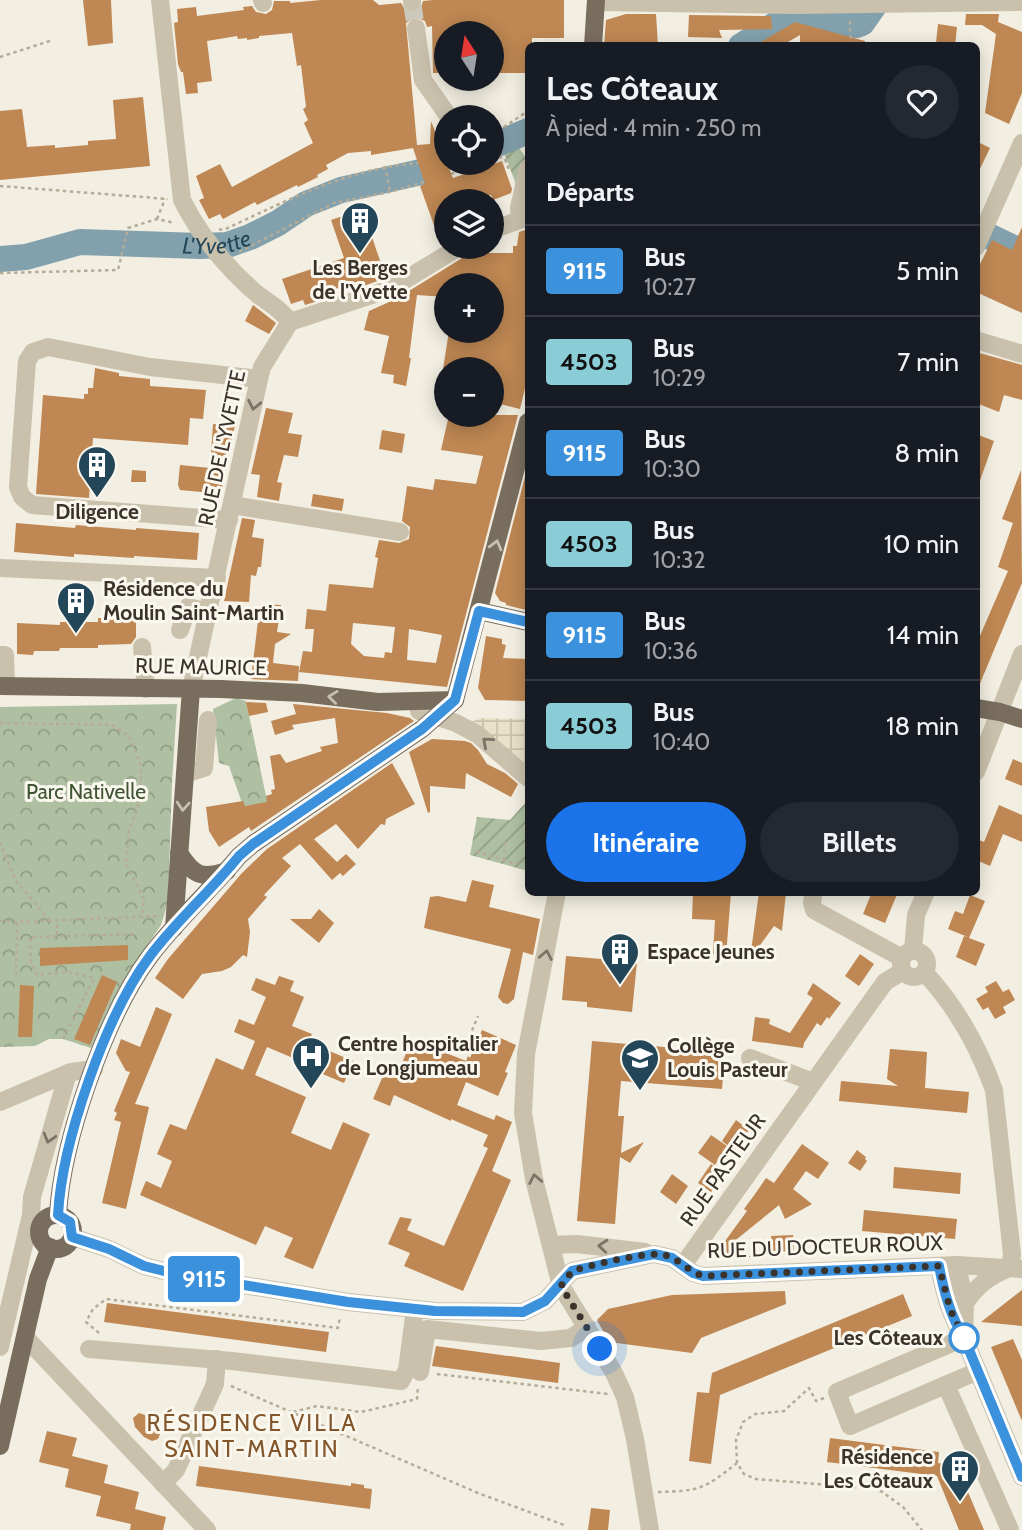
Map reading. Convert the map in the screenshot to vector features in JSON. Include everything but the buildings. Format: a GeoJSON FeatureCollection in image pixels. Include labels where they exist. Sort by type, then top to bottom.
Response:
{"type":"FeatureCollection","features":[{"type":"Feature","properties":{"kind":"main road"},"geometry":{"type":"LineString","coordinates":[[593,42],[596,1]]}},
{"type":"Feature","properties":{"kind":"main road"},"geometry":{"type":"LineString","coordinates":[[44,1218],[70,1222],[72,1237],[66,1246],[56,1249],[50,1247],[40,1237],[44,1218],[60,1184],[94,1069],[128,990],[151,955],[253,844],[422,729],[455,700],[525,434]]}},
{"type":"Feature","properties":{"kind":"main road"},"geometry":{"type":"LineString","coordinates":[[479,611],[525,621]]}},
{"type":"Feature","properties":{"kind":"main road","name":"RUE MAURICE"},"geometry":{"type":"LineString","coordinates":[[3,686],[302,693],[378,702],[455,700]]}},
{"type":"Feature","properties":{"kind":"main road"},"geometry":{"type":"LineString","coordinates":[[174,928],[191,690]]}},
{"type":"Feature","properties":{"kind":"main road","name":"RUE MAURICE"},"geometry":{"type":"LineString","coordinates":[[401,701],[419,711]]}},
{"type":"Feature","properties":{"kind":"main road"},"geometry":{"type":"LineString","coordinates":[[980,709],[1022,719]]}},
{"type":"Feature","properties":{"kind":"main road"},"geometry":{"type":"LineString","coordinates":[[419,711],[422,729]]}},
{"type":"Feature","properties":{"kind":"main road"},"geometry":{"type":"LineString","coordinates":[[179,853],[191,870],[201,876],[227,871]]}},
{"type":"Feature","properties":{"kind":"main road"},"geometry":{"type":"LineString","coordinates":[[0,1446],[38,1279],[50,1247]]}},
{"type":"Feature","properties":{"kind":"street"},"geometry":{"type":"LineString","coordinates":[[160,0],[181,195],[200,230],[223,260],[258,294],[290,322],[390,289],[439,259]]}},
{"type":"Feature","properties":{"kind":"street"},"geometry":{"type":"LineString","coordinates":[[596,1],[854,9],[900,3],[1022,2]]}},
{"type":"Feature","properties":{"kind":"street"},"geometry":{"type":"LineString","coordinates":[[416,28],[423,80],[441,105]]}},
{"type":"Feature","properties":{"kind":"street"},"geometry":{"type":"LineString","coordinates":[[980,239],[985,208],[1022,143]]}},
{"type":"Feature","properties":{"kind":"street"},"geometry":{"type":"LineString","coordinates":[[504,226],[524,218],[519,208],[525,181]]}},
{"type":"Feature","properties":{"kind":"street","name":"RUE DE L'YVETTE"},"geometry":{"type":"LineString","coordinates":[[191,690],[262,367],[290,322]]}},
{"type":"Feature","properties":{"kind":"street"},"geometry":{"type":"LineString","coordinates":[[980,341],[1022,354]]}},
{"type":"Feature","properties":{"kind":"street"},"geometry":{"type":"LineString","coordinates":[[259,379],[150,368],[48,347],[33,352],[27,361],[18,487],[22,497],[32,505],[231,513],[400,532]]}},
{"type":"Feature","properties":{"kind":"street"},"geometry":{"type":"LineString","coordinates":[[0,568],[217,578]]}},
{"type":"Feature","properties":{"kind":"street"},"geometry":{"type":"LineString","coordinates":[[180,630],[188,607],[209,612]]}},
{"type":"Feature","properties":{"kind":"street"},"geometry":{"type":"LineString","coordinates":[[142,647],[146,689]]}},
{"type":"Feature","properties":{"kind":"street"},"geometry":{"type":"LineString","coordinates":[[980,762],[1022,654]]}},
{"type":"Feature","properties":{"kind":"street"},"geometry":{"type":"LineString","coordinates":[[0,655],[5,655],[3,686]]}},
{"type":"Feature","properties":{"kind":"street"},"geometry":{"type":"LineString","coordinates":[[419,711],[439,716],[477,734],[525,775]]}},
{"type":"Feature","properties":{"kind":"street"},"geometry":{"type":"LineString","coordinates":[[185,774],[204,768],[208,720]]}},
{"type":"Feature","properties":{"kind":"street"},"geometry":{"type":"LineString","coordinates":[[557,896],[526,1054],[523,1113],[534,1179],[561,1286],[625,1396],[650,1530]]}},
{"type":"Feature","properties":{"kind":"street"},"geometry":{"type":"LineString","coordinates":[[813,896],[814,910],[906,960],[923,954],[928,963],[924,972],[949,1002],[986,1068],[993,1090],[1016,1269],[985,1279],[965,1303]]}},
{"type":"Feature","properties":{"kind":"street"},"geometry":{"type":"LineString","coordinates":[[906,960],[916,915],[924,896]]}},
{"type":"Feature","properties":{"kind":"street","name":"RUE PASTEUR"},"geometry":{"type":"LineString","coordinates":[[683,1265],[885,982],[906,960]]}},
{"type":"Feature","properties":{"kind":"street"},"geometry":{"type":"LineString","coordinates":[[750,1058],[813,1082]]}},
{"type":"Feature","properties":{"kind":"street"},"geometry":{"type":"LineString","coordinates":[[0,1102],[68,1073],[94,1069]]}},
{"type":"Feature","properties":{"kind":"street"},"geometry":{"type":"LineString","coordinates":[[0,1348],[5,1300],[44,1218],[32,1197],[68,1073]]}},
{"type":"Feature","properties":{"kind":"street"},"geometry":{"type":"LineString","coordinates":[[72,1237],[109,1249],[144,1266],[176,1274],[348,1302],[435,1311],[523,1312],[545,1301],[572,1271],[654,1254]]}},
{"type":"Feature","properties":{"kind":"street","name":"RUE DU DOCTEUR ROUX"},"geometry":{"type":"LineString","coordinates":[[551,1245],[602,1246],[654,1254],[672,1258],[693,1273],[719,1277],[948,1266],[1016,1269]]}},
{"type":"Feature","properties":{"kind":"street"},"geometry":{"type":"LineString","coordinates":[[948,1266],[965,1303],[964,1338]]}},
{"type":"Feature","properties":{"kind":"street"},"geometry":{"type":"LineString","coordinates":[[948,1266],[948,1305],[1022,1478]]}},
{"type":"Feature","properties":{"kind":"street"},"geometry":{"type":"LineString","coordinates":[[5,1300],[32,1307]]}},
{"type":"Feature","properties":{"kind":"street"},"geometry":{"type":"LineString","coordinates":[[89,1349],[217,1359],[401,1381],[407,1370],[415,1309]]}},
{"type":"Feature","properties":{"kind":"street"},"geometry":{"type":"LineString","coordinates":[[420,1372],[427,1329],[541,1341],[571,1338],[587,1327]]}},
{"type":"Feature","properties":{"kind":"street"},"geometry":{"type":"LineString","coordinates":[[25,1337],[207,1530]]}},
{"type":"Feature","properties":{"kind":"street"},"geometry":{"type":"LineString","coordinates":[[964,1338],[837,1392],[850,1426],[978,1371]]}},
{"type":"Feature","properties":{"kind":"street"},"geometry":{"type":"LineString","coordinates":[[163,1484],[176,1470],[215,1384],[217,1359]]}},
{"type":"Feature","properties":{"kind":"street"},"geometry":{"type":"LineString","coordinates":[[946,1385],[1010,1530]]}},
{"type":"Feature","properties":{"kind":"path"},"geometry":{"type":"LineString","coordinates":[[852,42],[850,35],[854,9]]}},
{"type":"Feature","properties":{"kind":"path"},"geometry":{"type":"LineString","coordinates":[[0,57],[54,40]]}},
{"type":"Feature","properties":{"kind":"path"},"geometry":{"type":"LineString","coordinates":[[504,127],[525,113]]}},
{"type":"Feature","properties":{"kind":"path"},"geometry":{"type":"LineString","coordinates":[[200,230],[223,230],[331,181],[385,166],[418,163]]}},
{"type":"Feature","properties":{"kind":"path"},"geometry":{"type":"LineString","coordinates":[[385,166],[390,192]]}},
{"type":"Feature","properties":{"kind":"path"},"geometry":{"type":"LineString","coordinates":[[223,260],[334,203],[424,182]]}},
{"type":"Feature","properties":{"kind":"path"},"geometry":{"type":"LineString","coordinates":[[0,186],[165,199],[157,219],[128,228],[118,270],[0,273]]}},
{"type":"Feature","properties":{"kind":"path"},"geometry":{"type":"LineString","coordinates":[[0,723],[112,725],[129,736],[141,765],[142,798],[129,831],[126,864],[144,899],[142,918]]}},
{"type":"Feature","properties":{"kind":"path"},"geometry":{"type":"LineString","coordinates":[[504,860],[505,840]]}},
{"type":"Feature","properties":{"kind":"path"},"geometry":{"type":"LineString","coordinates":[[0,845],[16,881],[50,921]]}},
{"type":"Feature","properties":{"kind":"path"},"geometry":{"type":"LineString","coordinates":[[476,851],[515,864],[525,861]]}},
{"type":"Feature","properties":{"kind":"path"},"geometry":{"type":"LineString","coordinates":[[0,921],[158,917],[177,901]]}},
{"type":"Feature","properties":{"kind":"path"},"geometry":{"type":"LineString","coordinates":[[57,921],[57,937]]}},
{"type":"Feature","properties":{"kind":"path"},"geometry":{"type":"LineString","coordinates":[[16,975],[17,922]]}},
{"type":"Feature","properties":{"kind":"path"},"geometry":{"type":"LineString","coordinates":[[63,1039],[94,978],[68,972],[37,975],[31,963],[30,937],[138,934]]}},
{"type":"Feature","properties":{"kind":"path"},"geometry":{"type":"LineString","coordinates":[[464,1050],[478,1016]]}},
{"type":"Feature","properties":{"kind":"path"},"geometry":{"type":"LineString","coordinates":[[291,1413],[317,1406],[361,1412],[417,1399],[420,1372]]}},
{"type":"Feature","properties":{"kind":"path"},"geometry":{"type":"LineString","coordinates":[[837,1392],[816,1401],[809,1388],[785,1411],[755,1414],[743,1422],[736,1440],[737,1463],[744,1474],[756,1479],[878,1489],[903,1507],[922,1530]]}},
{"type":"Feature","properties":{"kind":"path"},"geometry":{"type":"LineString","coordinates":[[644,1492],[692,1491],[710,1484],[737,1463]]}},
{"type":"Feature","properties":{"kind":"green space"},"geometry":{"type":"Polygon","coordinates":[[[518,146],[525,156],[525,162],[518,189],[504,153],[518,146]]]}},
{"type":"Feature","properties":{"kind":"green space"},"geometry":{"type":"Polygon","coordinates":[[[236,698],[246,701],[269,804],[243,806],[229,766],[219,763],[213,709],[236,698]]]}},
{"type":"Feature","properties":{"kind":"green space","name":"Parc Nativelle"},"geometry":{"type":"Polygon","coordinates":[[[177,704],[168,902],[161,925],[130,971],[91,1048],[63,1039],[49,1039],[35,1046],[0,1047],[0,707],[177,704]]]}},
{"type":"Feature","properties":{"kind":"green space"},"geometry":{"type":"Polygon","coordinates":[[[525,803],[525,870],[470,855],[477,817],[510,820],[525,803]]]}},
{"type":"Feature","properties":{"kind":"shaded area"},"geometry":{"type":"Polygon","coordinates":[[[480,718],[525,719],[525,767],[469,723],[480,718]]]}},
{"type":"Feature","properties":{"kind":"waterway","name":"L'Yvette"},"geometry":{"type":"LineString","coordinates":[[747,42],[778,23],[793,19],[857,25],[862,23],[878,0]]}},
{"type":"Feature","properties":{"kind":"waterway","name":"L'Yvette"},"geometry":{"type":"LineString","coordinates":[[504,141],[525,132]]}},
{"type":"Feature","properties":{"kind":"waterway","name":"L'Yvette"},"geometry":{"type":"LineString","coordinates":[[0,259],[26,257],[80,242],[227,245],[250,237],[278,223],[306,204],[341,190],[421,172]]}},
{"type":"Feature","properties":{"kind":"waterway"},"geometry":{"type":"LineString","coordinates":[[980,232],[1022,252]]}},
{"type":"Feature","properties":{"kind":"tunnel"},"geometry":{"type":"LineString","coordinates":[[412,2],[416,28]]}},
{"type":"Feature","properties":{"kind":"bus line","name":"9115"},"geometry":{"type":"LineString","coordinates":[[525,621],[479,611],[455,700],[422,729],[253,844],[239,856],[151,955],[122,1001],[94,1069],[60,1184],[58,1215],[70,1222],[72,1237],[109,1249],[144,1266],[263,1289],[348,1302],[435,1311],[523,1312],[545,1301],[572,1271],[654,1254],[672,1258],[693,1273],[719,1277],[939,1266],[945,1296],[955,1323],[964,1338],[1022,1477]]}},
{"type":"Feature","properties":{"kind":"place","name":"Les Berges de l'Yvette"},"geometry":{"type":"Point","coordinates":[360,255]}},
{"type":"Feature","properties":{"kind":"place","name":"Diligence"},"geometry":{"type":"Point","coordinates":[97,499]}},
{"type":"Feature","properties":{"kind":"place","name":"Résidence du Moulin Saint-Martin"},"geometry":{"type":"Point","coordinates":[76,635]}},
{"type":"Feature","properties":{"kind":"place","name":"Espace Jeunes"},"geometry":{"type":"Point","coordinates":[620,986]}},
{"type":"Feature","properties":{"kind":"place","name":"Centre hospitalier de Longjumeau"},"geometry":{"type":"Point","coordinates":[311,1090]}},
{"type":"Feature","properties":{"kind":"place","name":"Collège Louis Pasteur"},"geometry":{"type":"Point","coordinates":[640,1092]}},
{"type":"Feature","properties":{"kind":"place","name":"Les Côteaux"},"geometry":{"type":"Point","coordinates":[964,1338]}},
{"type":"Feature","properties":{"kind":"place","name":"Résidence Les Côteaux"},"geometry":{"type":"Point","coordinates":[960,1503]}},
{"type":"Feature","properties":{"kind":"district","name":"RÉSIDENCE VILLA SAINT-MARTIN"},"geometry":{"type":"Point","coordinates":[252,1436]}},
{"type":"Feature","properties":{"kind":"route"},"geometry":{"type":"LineString","coordinates":[[600,1349],[561,1286],[567,1276],[579,1268],[654,1254],[672,1258],[693,1273],[719,1277],[939,1266],[945,1296],[964,1338]]}}]}
